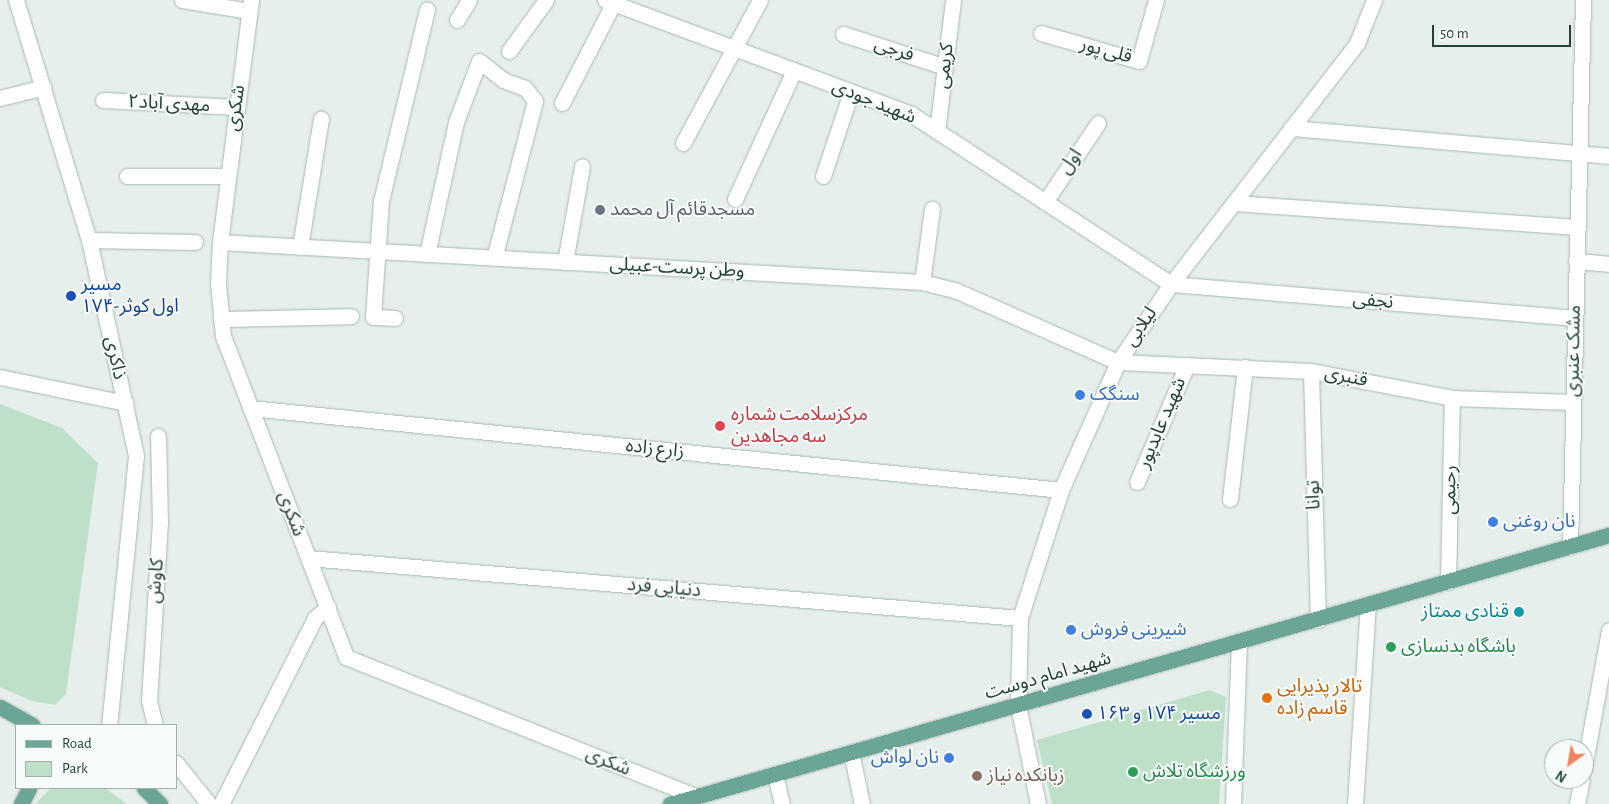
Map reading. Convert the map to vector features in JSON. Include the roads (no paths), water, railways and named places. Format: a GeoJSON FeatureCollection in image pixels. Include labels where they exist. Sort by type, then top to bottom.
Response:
{"type":"FeatureCollection","features":[{"type":"Feature","properties":{"kind":"main road","name":"شهید امام دوست"},"geometry":{"type":"LineString","coordinates":[[670,804],[1318,620],[1609,535]]}},
{"type":"Feature","properties":{"kind":"main road"},"geometry":{"type":"LineString","coordinates":[[0,707],[30,724]]}},
{"type":"Feature","properties":{"kind":"main road"},"geometry":{"type":"LineString","coordinates":[[21,804],[28,789]]}},
{"type":"Feature","properties":{"kind":"main road"},"geometry":{"type":"LineString","coordinates":[[145,789],[160,804]]}},
{"type":"Feature","properties":{"kind":"street","name":"ذاکری"},"geometry":{"type":"LineString","coordinates":[[16,0],[89,240],[136,456],[109,724]]}},
{"type":"Feature","properties":{"kind":"street"},"geometry":{"type":"LineString","coordinates":[[182,0],[250,5]]}},
{"type":"Feature","properties":{"kind":"street"},"geometry":{"type":"LineString","coordinates":[[458,20],[469,0]]}},
{"type":"Feature","properties":{"kind":"street"},"geometry":{"type":"LineString","coordinates":[[509,51],[546,0]]}},
{"type":"Feature","properties":{"kind":"street"},"geometry":{"type":"LineString","coordinates":[[683,143],[732,48],[760,0]]}},
{"type":"Feature","properties":{"kind":"street","name":"کریمی"},"geometry":{"type":"LineString","coordinates":[[937,131],[953,0]]}},
{"type":"Feature","properties":{"kind":"street","name":"قلی پور"},"geometry":{"type":"LineString","coordinates":[[1041,33],[1139,61],[1156,0]]}},
{"type":"Feature","properties":{"kind":"street","name":"لیلابی"},"geometry":{"type":"LineString","coordinates":[[1038,804],[1018,705],[1020,618],[1061,490],[1118,362],[1171,284],[1357,43],[1374,0]]}},
{"type":"Feature","properties":{"kind":"street","name":"مشک عنبری"},"geometry":{"type":"LineString","coordinates":[[1570,547],[1583,0]]}},
{"type":"Feature","properties":{"kind":"street"},"geometry":{"type":"LineString","coordinates":[[562,103],[609,2]]}},
{"type":"Feature","properties":{"kind":"street","name":"شهید جودی"},"geometry":{"type":"LineString","coordinates":[[609,2],[911,114],[1171,284]]}},
{"type":"Feature","properties":{"kind":"street","name":"شکری"},"geometry":{"type":"LineString","coordinates":[[250,5],[226,176],[220,242],[221,319],[250,408],[346,657],[696,796]]}},
{"type":"Feature","properties":{"kind":"street"},"geometry":{"type":"LineString","coordinates":[[395,318],[373,317],[381,201],[427,9]]}},
{"type":"Feature","properties":{"kind":"street","name":"فرجی"},"geometry":{"type":"LineString","coordinates":[[843,34],[945,67]]}},
{"type":"Feature","properties":{"kind":"street"},"geometry":{"type":"LineString","coordinates":[[426,254],[456,122],[479,61],[503,80],[525,88],[535,101],[494,258]]}},
{"type":"Feature","properties":{"kind":"street"},"geometry":{"type":"LineString","coordinates":[[735,199],[794,71]]}},
{"type":"Feature","properties":{"kind":"street"},"geometry":{"type":"LineString","coordinates":[[0,98],[44,87]]}},
{"type":"Feature","properties":{"kind":"street"},"geometry":{"type":"LineString","coordinates":[[823,176],[851,92]]}},
{"type":"Feature","properties":{"kind":"street","name":"مهدی آباد۲"},"geometry":{"type":"LineString","coordinates":[[103,100],[236,107]]}},
{"type":"Feature","properties":{"kind":"street"},"geometry":{"type":"LineString","coordinates":[[300,247],[321,119]]}},
{"type":"Feature","properties":{"kind":"street","name":"اول"},"geometry":{"type":"LineString","coordinates":[[1044,202],[1098,123]]}},
{"type":"Feature","properties":{"kind":"street"},"geometry":{"type":"LineString","coordinates":[[1291,128],[1579,156],[1609,156]]}},
{"type":"Feature","properties":{"kind":"street"},"geometry":{"type":"LineString","coordinates":[[565,262],[582,167]]}},
{"type":"Feature","properties":{"kind":"street"},"geometry":{"type":"LineString","coordinates":[[127,176],[226,176]]}},
{"type":"Feature","properties":{"kind":"street"},"geometry":{"type":"LineString","coordinates":[[1234,202],[1577,227]]}},
{"type":"Feature","properties":{"kind":"street"},"geometry":{"type":"LineString","coordinates":[[922,282],[932,210]]}},
{"type":"Feature","properties":{"kind":"street"},"geometry":{"type":"LineString","coordinates":[[89,240],[195,242]]}},
{"type":"Feature","properties":{"kind":"street","name":"وطن پرست-عبیلی"},"geometry":{"type":"LineString","coordinates":[[220,242],[922,282],[957,291],[1118,362]]}},
{"type":"Feature","properties":{"kind":"street"},"geometry":{"type":"LineString","coordinates":[[1576,261],[1609,264]]}},
{"type":"Feature","properties":{"kind":"street","name":"نجفی"},"geometry":{"type":"LineString","coordinates":[[1171,284],[1575,318]]}},
{"type":"Feature","properties":{"kind":"street"},"geometry":{"type":"LineString","coordinates":[[221,319],[351,316]]}},
{"type":"Feature","properties":{"kind":"street","name":"قنبری"},"geometry":{"type":"LineString","coordinates":[[1118,362],[1311,371],[1452,398],[1573,402]]}},
{"type":"Feature","properties":{"kind":"street","name":"شهید عابدپور"},"geometry":{"type":"LineString","coordinates":[[1137,482],[1187,365]]}},
{"type":"Feature","properties":{"kind":"street"},"geometry":{"type":"LineString","coordinates":[[1230,499],[1245,367]]}},
{"type":"Feature","properties":{"kind":"street","name":"توانا"},"geometry":{"type":"LineString","coordinates":[[1311,371],[1318,620]]}},
{"type":"Feature","properties":{"kind":"street"},"geometry":{"type":"LineString","coordinates":[[0,377],[125,403]]}},
{"type":"Feature","properties":{"kind":"street","name":"رحیمی"},"geometry":{"type":"LineString","coordinates":[[1448,582],[1452,398]]}},
{"type":"Feature","properties":{"kind":"street","name":"زارع زاده"},"geometry":{"type":"LineString","coordinates":[[250,408],[1061,490]]}},
{"type":"Feature","properties":{"kind":"street","name":"کاوش"},"geometry":{"type":"LineString","coordinates":[[155,724],[149,701],[160,523],[158,436]]}},
{"type":"Feature","properties":{"kind":"street","name":"دنیایی فرد"},"geometry":{"type":"LineString","coordinates":[[308,558],[1020,618]]}},
{"type":"Feature","properties":{"kind":"street"},"geometry":{"type":"LineString","coordinates":[[1355,804],[1368,605]]}},
{"type":"Feature","properties":{"kind":"street"},"geometry":{"type":"LineString","coordinates":[[221,804],[315,618],[328,607]]}},
{"type":"Feature","properties":{"kind":"street"},"geometry":{"type":"LineString","coordinates":[[1589,739],[1609,630]]}},
{"type":"Feature","properties":{"kind":"street"},"geometry":{"type":"LineString","coordinates":[[1233,804],[1240,642]]}},
{"type":"Feature","properties":{"kind":"street"},"geometry":{"type":"LineString","coordinates":[[851,752],[862,804]]}},
{"type":"Feature","properties":{"kind":"street"},"geometry":{"type":"LineString","coordinates":[[178,766],[208,804]]}},
{"type":"Feature","properties":{"kind":"street"},"geometry":{"type":"LineString","coordinates":[[775,774],[782,804]]}},
{"type":"Feature","properties":{"kind":"street"},"geometry":{"type":"LineString","coordinates":[[1577,804],[1580,789]]}},
{"type":"Feature","properties":{"kind":"place","name":"مسجدقائم آل محمد"},"geometry":{"type":"Point","coordinates":[600,210]}},
{"type":"Feature","properties":{"kind":"place","name":"مسیر ۱۷۴-اول کوثر"},"geometry":{"type":"Point","coordinates":[71,296]}},
{"type":"Feature","properties":{"kind":"place","name":"سنگک"},"geometry":{"type":"Point","coordinates":[1080,395]}},
{"type":"Feature","properties":{"kind":"place","name":"مرکزسلامت شماره سه مجاهدین"},"geometry":{"type":"Point","coordinates":[720,426]}},
{"type":"Feature","properties":{"kind":"place","name":"نان روغنی"},"geometry":{"type":"Point","coordinates":[1493,522]}},
{"type":"Feature","properties":{"kind":"place","name":"قنادی ممتاز"},"geometry":{"type":"Point","coordinates":[1519,612]}},
{"type":"Feature","properties":{"kind":"place","name":"شیرینی فروش"},"geometry":{"type":"Point","coordinates":[1071,630]}},
{"type":"Feature","properties":{"kind":"place","name":"باشگاه بدنسازی"},"geometry":{"type":"Point","coordinates":[1391,647]}},
{"type":"Feature","properties":{"kind":"place","name":"تالار پذیرایی قاسم زاده"},"geometry":{"type":"Point","coordinates":[1267,698]}},
{"type":"Feature","properties":{"kind":"place","name":"مسیر ۱۷۴ و ۱۶۳"},"geometry":{"type":"Point","coordinates":[1087,714]}},
{"type":"Feature","properties":{"kind":"place","name":"نان لواش"},"geometry":{"type":"Point","coordinates":[949,758]}},
{"type":"Feature","properties":{"kind":"place","name":"ورزشگاه تلاش"},"geometry":{"type":"Point","coordinates":[1133,772]}},
{"type":"Feature","properties":{"kind":"place","name":"زبانکده نیاز"},"geometry":{"type":"Point","coordinates":[977,776]}}]}
